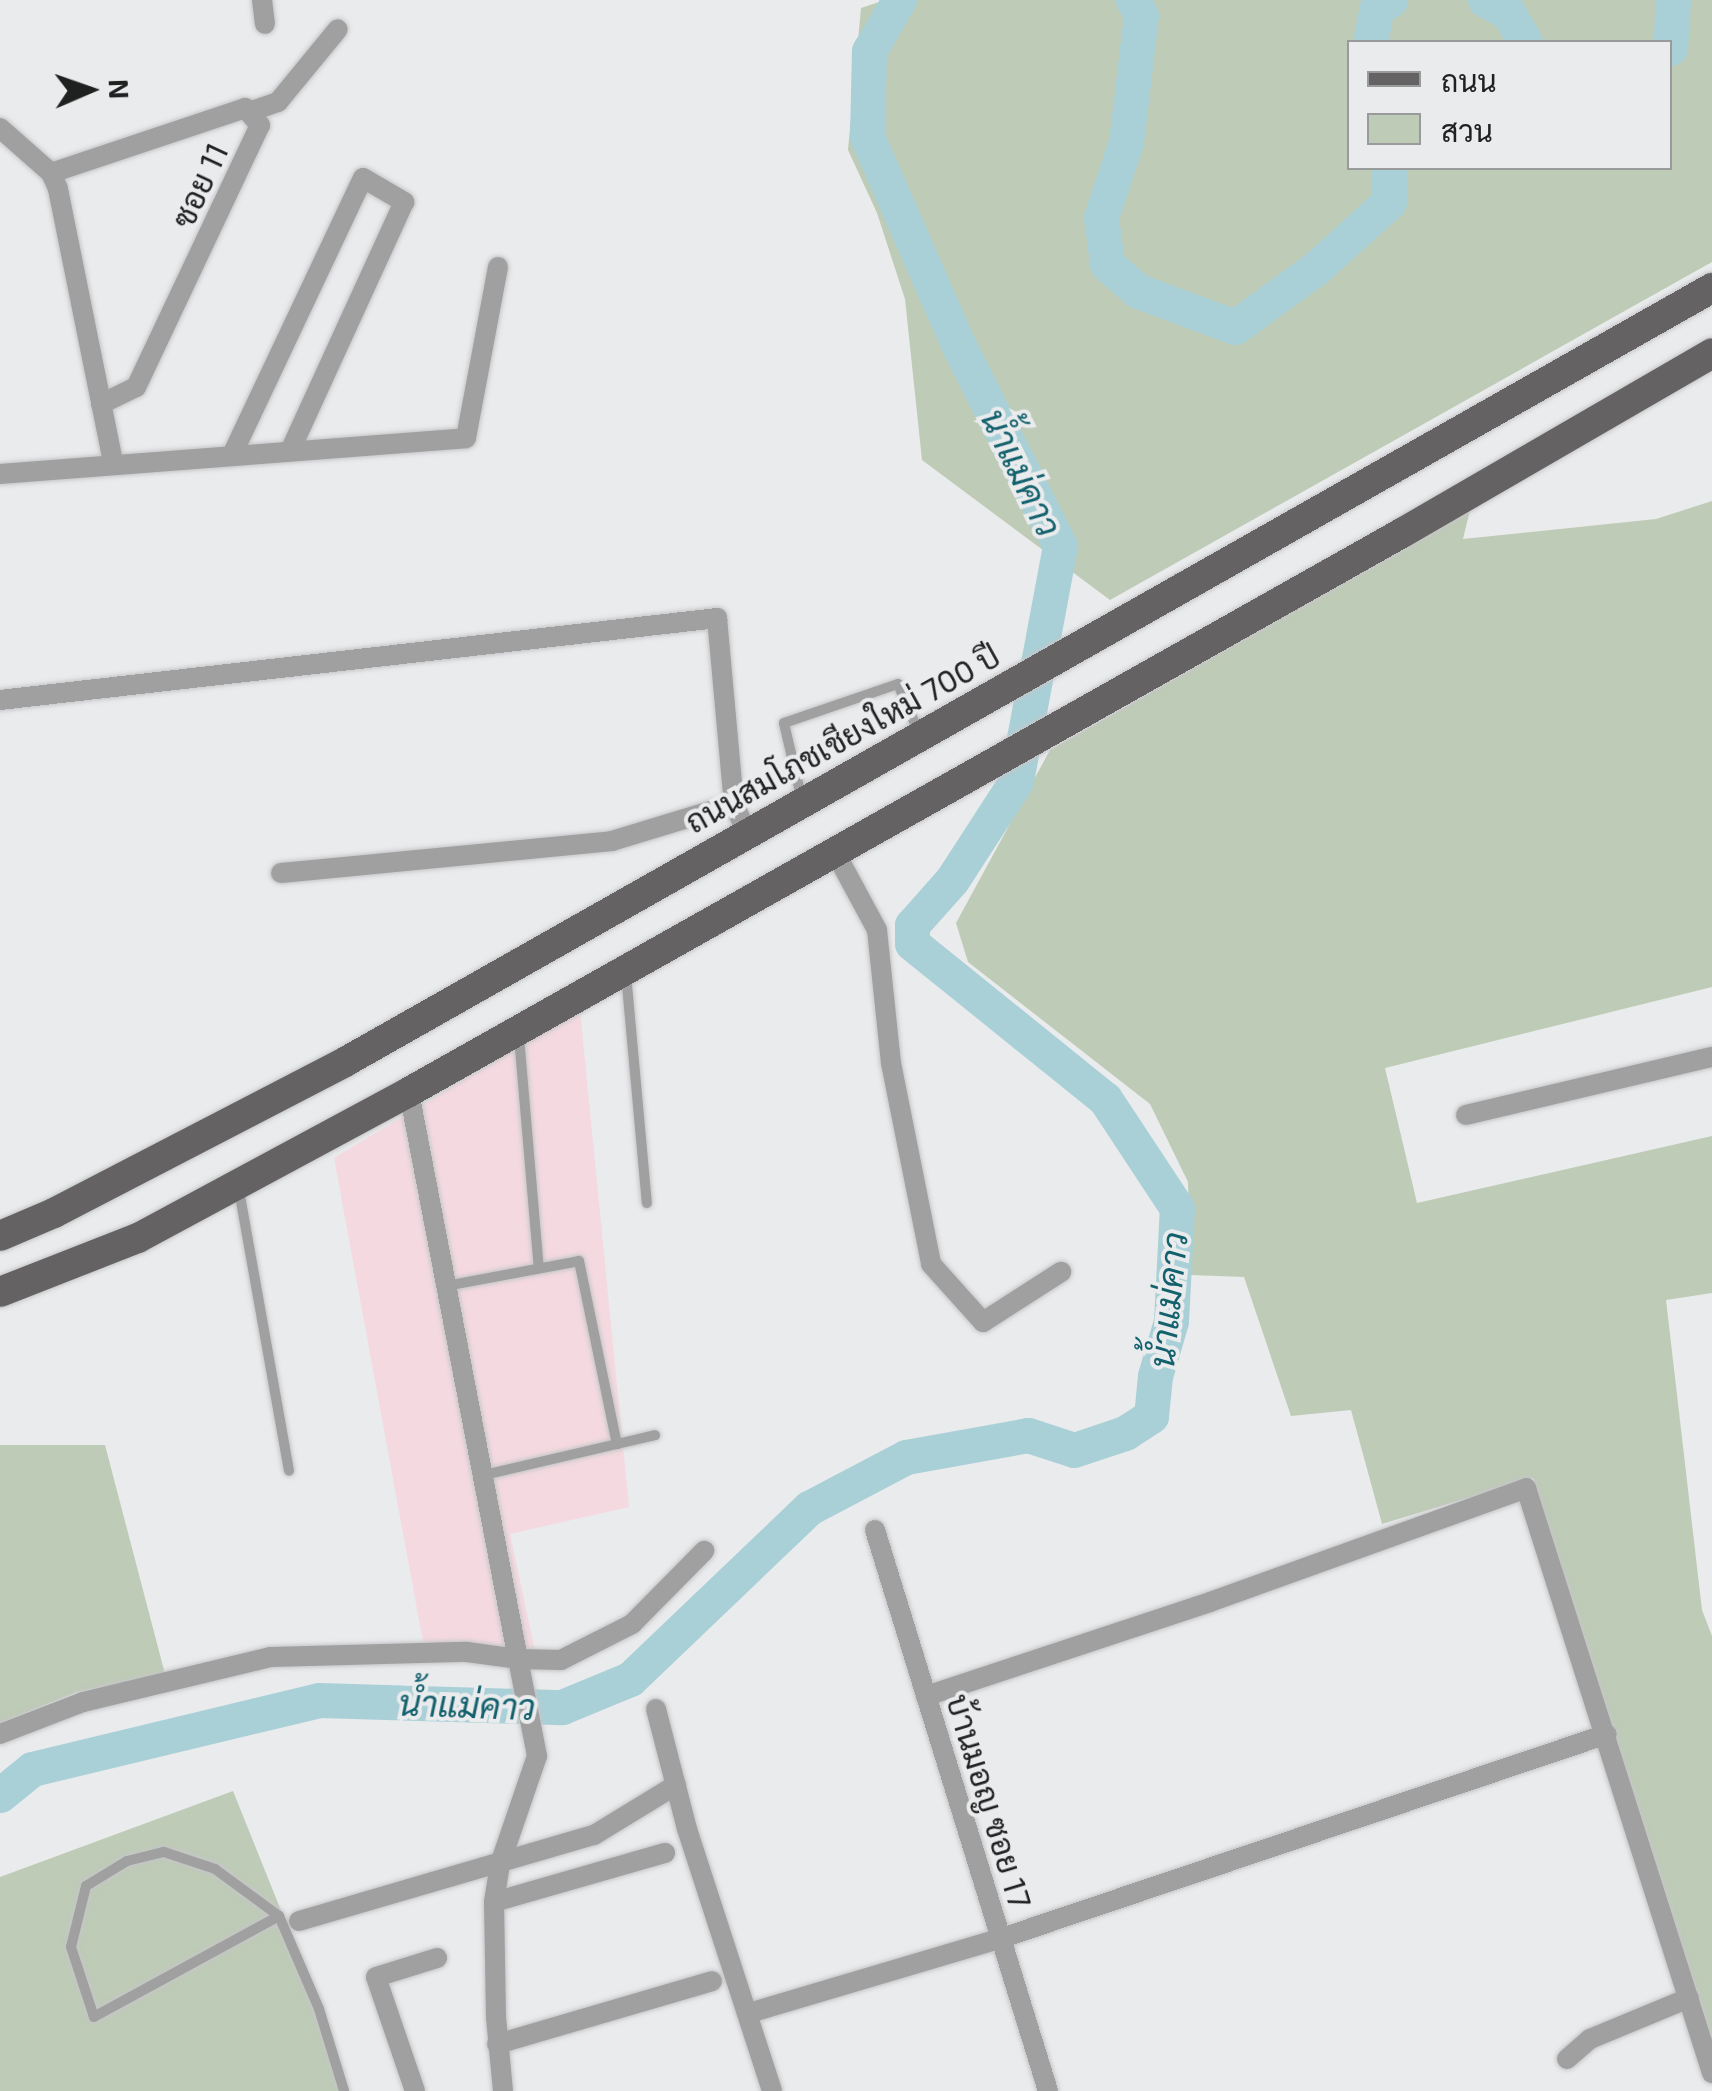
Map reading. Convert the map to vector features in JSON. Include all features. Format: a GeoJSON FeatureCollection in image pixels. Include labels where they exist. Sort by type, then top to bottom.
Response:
{"type":"FeatureCollection","features":[{"type":"Feature","properties":{"kind":"main road","name":"ถนนสมโภชเชียงใหม่ 700 ปี"},"geometry":{"type":"LineString","coordinates":[[0,1236],[54,1214],[345,1062],[740,818],[802,800],[1712,288]]}},
{"type":"Feature","properties":{"kind":"main road"},"geometry":{"type":"LineString","coordinates":[[0,1292],[138,1238],[409,1092],[1712,352]]}},
{"type":"Feature","properties":{"kind":"street"},"geometry":{"type":"LineString","coordinates":[[262,0],[265,24]]}},
{"type":"Feature","properties":{"kind":"street"},"geometry":{"type":"LineString","coordinates":[[249,112],[278,102],[338,29]]}},
{"type":"Feature","properties":{"kind":"street","name":"ซอย 11"},"geometry":{"type":"LineString","coordinates":[[51,173],[246,108],[260,126],[136,388],[102,404]]}},
{"type":"Feature","properties":{"kind":"street"},"geometry":{"type":"LineString","coordinates":[[4,139],[51,173],[113,463]]}},
{"type":"Feature","properties":{"kind":"street"},"geometry":{"type":"LineString","coordinates":[[232,455],[364,178],[404,202],[290,450]]}},
{"type":"Feature","properties":{"kind":"street"},"geometry":{"type":"LineString","coordinates":[[0,474],[466,438],[498,267]]}},
{"type":"Feature","properties":{"kind":"street"},"geometry":{"type":"LineString","coordinates":[[0,700],[717,618],[740,818],[612,840],[281,874]]}},
{"type":"Feature","properties":{"kind":"street"},"geometry":{"type":"LineString","coordinates":[[835,852],[877,930],[890,1063],[932,1264],[982,1322],[1061,1272]]}},
{"type":"Feature","properties":{"kind":"street"},"geometry":{"type":"LineString","coordinates":[[1466,1114],[1712,1057]]}},
{"type":"Feature","properties":{"kind":"street"},"geometry":{"type":"LineString","coordinates":[[409,1092],[537,1756],[500,1864],[494,1902],[497,2044],[502,2091]]}},
{"type":"Feature","properties":{"kind":"street"},"geometry":{"type":"LineString","coordinates":[[926,1696],[1210,1602],[1526,1488],[1712,2072]]}},
{"type":"Feature","properties":{"kind":"street","name":"บ้านมอญ ซอย 17"},"geometry":{"type":"LineString","coordinates":[[875,1530],[1048,2091]]}},
{"type":"Feature","properties":{"kind":"street"},"geometry":{"type":"LineString","coordinates":[[0,1734],[83,1702],[271,1657],[467,1652],[520,1668],[561,1660],[632,1624],[704,1551]]}},
{"type":"Feature","properties":{"kind":"street"},"geometry":{"type":"LineString","coordinates":[[656,1709],[772,2091]]}},
{"type":"Feature","properties":{"kind":"street"},"geometry":{"type":"LineString","coordinates":[[749,2013],[1002,1938],[1607,1734]]}},
{"type":"Feature","properties":{"kind":"street"},"geometry":{"type":"LineString","coordinates":[[289,1919],[594,1836],[676,1785]]}},
{"type":"Feature","properties":{"kind":"street"},"geometry":{"type":"LineString","coordinates":[[494,1902],[665,1852]]}},
{"type":"Feature","properties":{"kind":"street"},"geometry":{"type":"LineString","coordinates":[[415,2091],[376,1977],[437,1958]]}},
{"type":"Feature","properties":{"kind":"street"},"geometry":{"type":"LineString","coordinates":[[497,2044],[712,1981]]}},
{"type":"Feature","properties":{"kind":"street"},"geometry":{"type":"LineString","coordinates":[[1566,2058],[1590,2040],[1689,1998]]}},
{"type":"Feature","properties":{"kind":"lane"},"geometry":{"type":"LineString","coordinates":[[802,800],[784,723],[898,684],[920,734]]}},
{"type":"Feature","properties":{"kind":"lane"},"geometry":{"type":"LineString","coordinates":[[626,968],[647,1203]]}},
{"type":"Feature","properties":{"kind":"lane"},"geometry":{"type":"LineString","coordinates":[[518,1031],[539,1268]]}},
{"type":"Feature","properties":{"kind":"lane"},"geometry":{"type":"LineString","coordinates":[[238,1184],[288,1471]]}},
{"type":"Feature","properties":{"kind":"lane"},"geometry":{"type":"LineString","coordinates":[[446,1286],[579,1261],[617,1444]]}},
{"type":"Feature","properties":{"kind":"lane"},"geometry":{"type":"LineString","coordinates":[[484,1475],[656,1435]]}},
{"type":"Feature","properties":{"kind":"lane"},"geometry":{"type":"LineString","coordinates":[[289,1919],[94,2017],[72,1948],[86,1886],[127,1860],[164,1852],[215,1869],[289,1919],[344,2091]]}},
{"type":"Feature","properties":{"kind":"shaded area"},"geometry":{"type":"Polygon","coordinates":[[[580,1010],[629,1507],[510,1534],[535,1651],[423,1642],[334,1158],[580,1010]]]}},
{"type":"Feature","properties":{"kind":"green space"},"geometry":{"type":"Polygon","coordinates":[[[885,0],[1712,0],[1712,262],[1110,600],[922,460],[905,299],[877,213],[848,150],[861,8],[885,0]]]}},
{"type":"Feature","properties":{"kind":"green space"},"geometry":{"type":"Polygon","coordinates":[[[1712,501],[1712,987],[1385,1068],[1417,1203],[1712,1136],[1712,1293],[1666,1300],[1702,1610],[1712,1636],[1712,2039],[1533,1478],[1382,1524],[1351,1410],[1291,1416],[1244,1277],[1191,1275],[1188,1182],[1150,1104],[968,962],[956,923],[1050,750],[1470,510],[1463,539],[1656,519],[1712,501]]]}},
{"type":"Feature","properties":{"kind":"green space"},"geometry":{"type":"Polygon","coordinates":[[[0,1445],[105,1445],[165,1674],[77,1692],[0,1723],[0,1445]]]}},
{"type":"Feature","properties":{"kind":"green space"},"geometry":{"type":"Polygon","coordinates":[[[233,1791],[280,1908],[341,2091],[0,2091],[0,1877],[233,1791]]]}},
{"type":"Feature","properties":{"kind":"waterway","name":"น้ำแม่คาว"},"geometry":{"type":"LineString","coordinates":[[0,1795],[32,1769],[319,1700],[562,1707],[630,1679],[809,1508],[906,1457],[1028,1435],[1074,1450],[1125,1433],[1151,1416],[1155,1376],[1171,1321],[1177,1208],[1105,1099],[912,943],[912,925],[952,880],[1016,781],[1060,546],[958,344],[867,137],[869,51],[899,0]]}},
{"type":"Feature","properties":{"kind":"waterway","name":"น้ำแม่คาว"},"geometry":{"type":"LineString","coordinates":[[1133,0],[1141,15],[1126,142],[1101,217],[1107,264],[1138,291],[1235,327],[1316,268],[1389,202],[1389,170]]}},
{"type":"Feature","properties":{"kind":"waterway","name":"น้ำแม่คาว"},"geometry":{"type":"LineString","coordinates":[[1370,40],[1377,7],[1390,0]]}},
{"type":"Feature","properties":{"kind":"waterway","name":"น้ำแม่คาว"},"geometry":{"type":"LineString","coordinates":[[1485,0],[1508,12],[1524,40]]}},
{"type":"Feature","properties":{"kind":"waterway","name":"น้ำแม่คาว"},"geometry":{"type":"LineString","coordinates":[[1670,40],[1673,0]]}}]}
